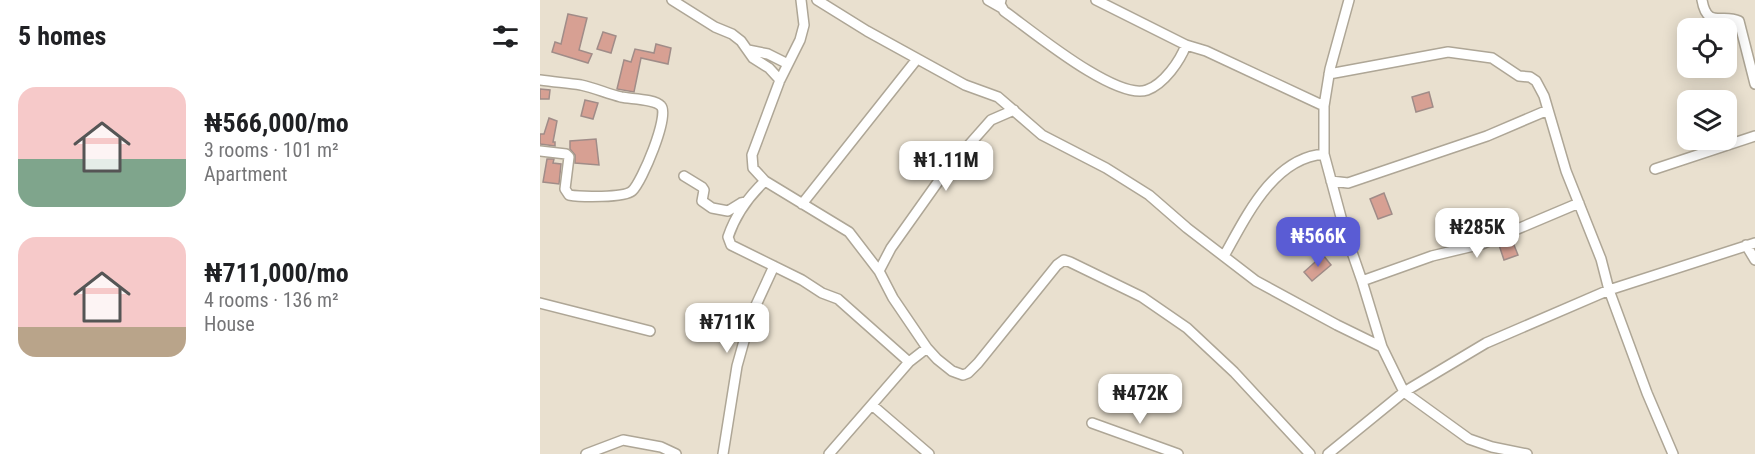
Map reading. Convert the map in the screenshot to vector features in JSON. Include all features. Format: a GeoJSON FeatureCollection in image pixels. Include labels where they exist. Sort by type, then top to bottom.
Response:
{"type":"FeatureCollection","features":[{"type":"Feature","properties":{"kind":"street"},"geometry":{"type":"LineString","coordinates":[[672,0],[715,27],[732,34],[753,58],[769,68],[780,80]]}},
{"type":"Feature","properties":{"kind":"street"},"geometry":{"type":"LineString","coordinates":[[801,0],[804,25],[800,40],[780,80],[752,155],[753,168],[765,181],[849,232],[879,271],[893,298],[927,348],[952,371],[963,375],[968,373],[1057,265],[1065,260],[1070,261],[1142,297],[1187,328],[1234,372],[1310,454]]}},
{"type":"Feature","properties":{"kind":"street"},"geometry":{"type":"LineString","coordinates":[[817,0],[965,85],[998,97],[1042,135],[1106,168],[1149,195],[1187,228],[1271,289],[1383,347]]}},
{"type":"Feature","properties":{"kind":"street"},"geometry":{"type":"LineString","coordinates":[[988,0],[1001,4],[1093,74],[1116,86],[1147,90],[1174,67],[1186,45]]}},
{"type":"Feature","properties":{"kind":"street"},"geometry":{"type":"LineString","coordinates":[[1096,0],[1186,45],[1206,51],[1324,106]]}},
{"type":"Feature","properties":{"kind":"street"},"geometry":{"type":"LineString","coordinates":[[1348,0],[1329,74],[1324,106],[1324,154],[1345,232],[1383,347],[1404,392],[1469,439],[1492,447],[1527,454]]}},
{"type":"Feature","properties":{"kind":"street"},"geometry":{"type":"LineString","coordinates":[[1702,0],[1706,13],[1710,17],[1740,21],[1755,84]]}},
{"type":"Feature","properties":{"kind":"street"},"geometry":{"type":"LineString","coordinates":[[748,50],[768,54],[788,64]]}},
{"type":"Feature","properties":{"kind":"street"},"geometry":{"type":"LineString","coordinates":[[1329,74],[1448,52],[1492,58],[1519,76],[1530,77],[1539,87],[1548,110],[1566,171],[1601,259],[1609,290],[1647,393],[1673,454]]}},
{"type":"Feature","properties":{"kind":"street"},"geometry":{"type":"LineString","coordinates":[[802,204],[917,59]]}},
{"type":"Feature","properties":{"kind":"street"},"geometry":{"type":"LineString","coordinates":[[540,80],[581,85],[624,98],[656,102],[664,111],[663,121],[645,170],[631,192],[623,195],[581,197],[569,195],[565,189],[569,157],[566,154],[540,151]]}},
{"type":"Feature","properties":{"kind":"street"},"geometry":{"type":"LineString","coordinates":[[879,271],[891,248],[945,172],[991,120],[1014,110]]}},
{"type":"Feature","properties":{"kind":"street"},"geometry":{"type":"LineString","coordinates":[[1331,181],[1348,183],[1487,136],[1548,110]]}},
{"type":"Feature","properties":{"kind":"street"},"geometry":{"type":"LineString","coordinates":[[1654,169],[1755,136]]}},
{"type":"Feature","properties":{"kind":"street"},"geometry":{"type":"LineString","coordinates":[[1224,256],[1258,199],[1274,181],[1300,159],[1310,155],[1324,154]]}},
{"type":"Feature","properties":{"kind":"street"},"geometry":{"type":"LineString","coordinates":[[684,176],[702,187],[704,190],[702,201],[712,208],[728,211],[746,202]]}},
{"type":"Feature","properties":{"kind":"street"},"geometry":{"type":"LineString","coordinates":[[765,181],[746,202],[730,230],[728,241],[735,248],[802,280],[822,294],[838,299],[909,362]]}},
{"type":"Feature","properties":{"kind":"street"},"geometry":{"type":"LineString","coordinates":[[1336,198],[1348,183]]}},
{"type":"Feature","properties":{"kind":"street"},"geometry":{"type":"LineString","coordinates":[[1362,281],[1432,256],[1482,244],[1579,203]]}},
{"type":"Feature","properties":{"kind":"street"},"geometry":{"type":"LineString","coordinates":[[1328,454],[1404,392],[1486,343],[1609,290],[1751,244],[1755,260]]}},
{"type":"Feature","properties":{"kind":"street"},"geometry":{"type":"LineString","coordinates":[[723,454],[737,366],[751,316],[774,266]]}},
{"type":"Feature","properties":{"kind":"street"},"geometry":{"type":"LineString","coordinates":[[540,303],[650,331]]}},
{"type":"Feature","properties":{"kind":"street"},"geometry":{"type":"LineString","coordinates":[[830,454],[909,362],[927,348]]}},
{"type":"Feature","properties":{"kind":"street"},"geometry":{"type":"LineString","coordinates":[[872,405],[929,454]]}},
{"type":"Feature","properties":{"kind":"street"},"geometry":{"type":"LineString","coordinates":[[1092,423],[1179,454]]}},
{"type":"Feature","properties":{"kind":"street"},"geometry":{"type":"LineString","coordinates":[[586,454],[623,440],[661,447],[676,454]]}},
{"type":"Feature","properties":{"kind":"building"},"geometry":{"type":"Polygon","coordinates":[[[568,14],[587,18],[579,50],[592,54],[588,63],[552,52],[555,42],[561,44],[568,14]]]}},
{"type":"Feature","properties":{"kind":"building"},"geometry":{"type":"Polygon","coordinates":[[[603,32],[616,36],[611,53],[597,49],[603,32]]]}},
{"type":"Feature","properties":{"kind":"building"},"geometry":{"type":"Polygon","coordinates":[[[656,44],[671,48],[668,64],[641,58],[634,92],[617,89],[624,60],[631,62],[635,49],[654,53],[656,44]]]}},
{"type":"Feature","properties":{"kind":"building"},"geometry":{"type":"Polygon","coordinates":[[[540,89],[550,90],[549,99],[540,99],[540,89]]]}},
{"type":"Feature","properties":{"kind":"building"},"geometry":{"type":"Polygon","coordinates":[[[1429,92],[1433,107],[1416,112],[1412,97],[1429,92]]]}},
{"type":"Feature","properties":{"kind":"building"},"geometry":{"type":"Polygon","coordinates":[[[585,100],[598,103],[593,119],[581,116],[585,100]]]}},
{"type":"Feature","properties":{"kind":"building"},"geometry":{"type":"Polygon","coordinates":[[[549,118],[557,121],[553,142],[555,146],[540,144],[540,134],[544,134],[549,118]]]}},
{"type":"Feature","properties":{"kind":"building"},"geometry":{"type":"Polygon","coordinates":[[[596,139],[599,165],[575,163],[570,141],[596,139]]]}},
{"type":"Feature","properties":{"kind":"building"},"geometry":{"type":"Polygon","coordinates":[[[547,159],[554,159],[553,163],[561,164],[559,184],[543,182],[547,159]]]}},
{"type":"Feature","properties":{"kind":"building"},"geometry":{"type":"Polygon","coordinates":[[[1384,193],[1392,214],[1378,219],[1370,199],[1384,193]]]}},
{"type":"Feature","properties":{"kind":"building"},"geometry":{"type":"Polygon","coordinates":[[[1512,240],[1518,255],[1504,260],[1499,245],[1512,240]]]}},
{"type":"Feature","properties":{"kind":"building"},"geometry":{"type":"Polygon","coordinates":[[[1323,255],[1331,265],[1312,281],[1304,272],[1323,255]]]}}]}
